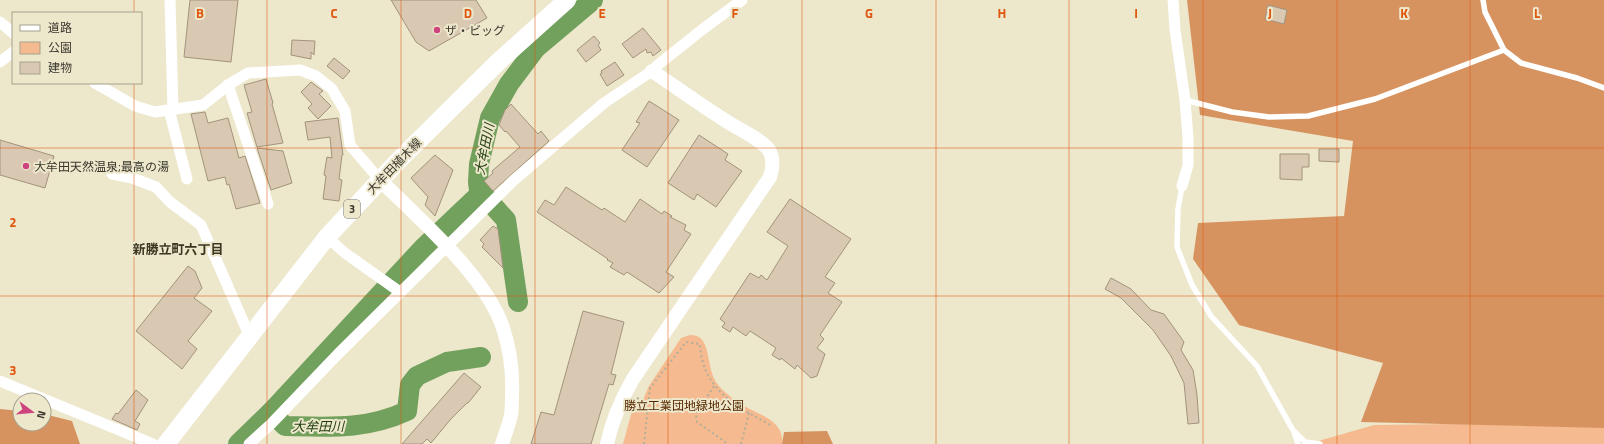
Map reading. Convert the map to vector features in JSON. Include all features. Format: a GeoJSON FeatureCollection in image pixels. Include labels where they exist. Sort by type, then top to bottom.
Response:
{"type":"FeatureCollection","features":[{"type":"Feature","properties":{"kind":"main road","name":"大牟田植木線"},"geometry":{"type":"LineString","coordinates":[[166,444],[327,237],[379,180],[556,3]]}},
{"type":"Feature","properties":{"kind":"street"},"geometry":{"type":"LineString","coordinates":[[170,0],[171,110],[187,178]]}},
{"type":"Feature","properties":{"kind":"street"},"geometry":{"type":"LineString","coordinates":[[249,444],[271,424],[444,244],[493,202],[514,180],[604,103],[652,71],[703,29],[742,0]]}},
{"type":"Feature","properties":{"kind":"street"},"geometry":{"type":"LineString","coordinates":[[1173,0],[1175,30],[1185,100],[1188,165],[1182,186]]}},
{"type":"Feature","properties":{"kind":"street"},"geometry":{"type":"LineString","coordinates":[[0,22],[12,32]]}},
{"type":"Feature","properties":{"kind":"street"},"geometry":{"type":"LineString","coordinates":[[0,62],[12,53]]}},
{"type":"Feature","properties":{"kind":"street"},"geometry":{"type":"LineString","coordinates":[[97,84],[135,106],[155,112],[203,105],[228,85],[248,73],[300,70],[316,76],[332,90],[345,112],[350,145],[379,180],[444,244],[471,275],[490,302],[503,327],[511,359],[513,384],[511,414],[502,444]]}},
{"type":"Feature","properties":{"kind":"street"},"geometry":{"type":"LineString","coordinates":[[607,444],[611,426],[618,407],[633,379],[770,177],[773,168],[772,158],[768,150],[757,140],[652,71]]}},
{"type":"Feature","properties":{"kind":"street"},"geometry":{"type":"LineString","coordinates":[[228,85],[268,204]]}},
{"type":"Feature","properties":{"kind":"street"},"geometry":{"type":"LineString","coordinates":[[112,174],[132,178],[156,186],[170,202],[200,225],[250,337]]}},
{"type":"Feature","properties":{"kind":"street"},"geometry":{"type":"LineString","coordinates":[[327,237],[345,253],[398,291]]}},
{"type":"Feature","properties":{"kind":"street"},"geometry":{"type":"LineString","coordinates":[[0,381],[153,444]]}},
{"type":"Feature","properties":{"kind":"lane"},"geometry":{"type":"LineString","coordinates":[[1483,0],[1485,12],[1504,50],[1521,63],[1577,78],[1604,88]]}},
{"type":"Feature","properties":{"kind":"lane"},"geometry":{"type":"LineString","coordinates":[[1185,100],[1232,112],[1268,116],[1308,116],[1375,100],[1504,50]]}},
{"type":"Feature","properties":{"kind":"lane"},"geometry":{"type":"LineString","coordinates":[[1182,186],[1178,209],[1177,247],[1192,285],[1211,316],[1256,366],[1294,432],[1298,444]]}},
{"type":"Feature","properties":{"kind":"lane"},"geometry":{"type":"LineString","coordinates":[[1294,432],[1305,442],[1320,444]]}},
{"type":"Feature","properties":{"kind":"path"},"geometry":{"type":"LineString","coordinates":[[644,444],[650,388],[686,342],[700,344],[704,366],[714,386],[730,401],[772,426]]}},
{"type":"Feature","properties":{"kind":"path"},"geometry":{"type":"LineString","coordinates":[[714,386],[696,414],[697,422],[728,444]]}},
{"type":"Feature","properties":{"kind":"path"},"geometry":{"type":"LineString","coordinates":[[636,397],[648,404]]}},
{"type":"Feature","properties":{"kind":"path"},"geometry":{"type":"LineString","coordinates":[[741,444],[749,413]]}},
{"type":"Feature","properties":{"kind":"green space","name":"勝立工業団地緑地公園"},"geometry":{"type":"Polygon","coordinates":[[[690,335],[698,336],[703,340],[706,346],[714,379],[719,386],[739,402],[774,423],[780,431],[783,444],[623,444],[632,411],[642,402],[649,386],[681,338],[690,335]]]}},
{"type":"Feature","properties":{"kind":"green space"},"geometry":{"type":"Polygon","coordinates":[[[1604,422],[1604,444],[1308,444],[1374,425],[1604,422]]]}},
{"type":"Feature","properties":{"kind":"shaded area"},"geometry":{"type":"Polygon","coordinates":[[[1187,0],[1604,0],[1604,428],[1361,422],[1383,363],[1239,325],[1193,259],[1198,223],[1344,216],[1353,141],[1200,115],[1187,0]]]}},
{"type":"Feature","properties":{"kind":"shaded area"},"geometry":{"type":"Polygon","coordinates":[[[0,409],[12,410],[12,432],[52,432],[52,416],[72,421],[80,444],[0,444],[0,409]]]}},
{"type":"Feature","properties":{"kind":"shaded area"},"geometry":{"type":"Polygon","coordinates":[[[827,431],[833,444],[782,444],[784,432],[827,431]]]}},
{"type":"Feature","properties":{"kind":"building"},"geometry":{"type":"Polygon","coordinates":[[[190,0],[238,0],[231,62],[184,57],[190,0]]]}},
{"type":"Feature","properties":{"kind":"building","name":"ザ・ビッグ"},"geometry":{"type":"Polygon","coordinates":[[[391,0],[476,0],[487,18],[429,51],[416,42],[391,0]]]}},
{"type":"Feature","properties":{"kind":"building"},"geometry":{"type":"Polygon","coordinates":[[[1268,5],[1287,10],[1284,24],[1265,19],[1268,5]]]}},
{"type":"Feature","properties":{"kind":"building"},"geometry":{"type":"Polygon","coordinates":[[[643,28],[661,50],[653,56],[651,52],[647,53],[646,49],[633,58],[622,44],[643,28]]]}},
{"type":"Feature","properties":{"kind":"building"},"geometry":{"type":"Polygon","coordinates":[[[594,36],[600,43],[598,45],[601,50],[586,62],[577,50],[594,36]]]}},
{"type":"Feature","properties":{"kind":"building"},"geometry":{"type":"Polygon","coordinates":[[[292,40],[315,41],[314,55],[311,52],[311,59],[291,55],[292,40]]]}},
{"type":"Feature","properties":{"kind":"building"},"geometry":{"type":"Polygon","coordinates":[[[334,58],[350,71],[343,79],[327,66],[334,58]]]}},
{"type":"Feature","properties":{"kind":"building"},"geometry":{"type":"Polygon","coordinates":[[[615,62],[624,75],[607,86],[600,74],[602,73],[601,71],[615,62]]]}},
{"type":"Feature","properties":{"kind":"building"},"geometry":{"type":"Polygon","coordinates":[[[266,79],[283,143],[257,147],[247,113],[252,112],[244,85],[266,79]]]}},
{"type":"Feature","properties":{"kind":"building"},"geometry":{"type":"Polygon","coordinates":[[[311,82],[323,91],[319,94],[331,106],[318,119],[308,108],[312,104],[301,92],[311,82]]]}},
{"type":"Feature","properties":{"kind":"building"},"geometry":{"type":"Polygon","coordinates":[[[649,101],[679,120],[647,167],[622,150],[640,123],[636,122],[649,101]]]}},
{"type":"Feature","properties":{"kind":"building"},"geometry":{"type":"Polygon","coordinates":[[[511,104],[538,134],[541,131],[549,141],[493,191],[484,181],[493,173],[492,171],[520,147],[499,125],[505,110],[511,104]]]}},
{"type":"Feature","properties":{"kind":"building"},"geometry":{"type":"Polygon","coordinates":[[[205,112],[208,123],[228,118],[239,158],[245,156],[260,203],[236,209],[229,184],[227,185],[225,177],[208,181],[191,114],[205,112]]]}},
{"type":"Feature","properties":{"kind":"building"},"geometry":{"type":"Polygon","coordinates":[[[338,118],[343,155],[339,179],[342,180],[339,201],[323,199],[326,176],[324,175],[327,157],[332,158],[330,137],[308,140],[305,122],[338,118]]]}},
{"type":"Feature","properties":{"kind":"building"},"geometry":{"type":"Polygon","coordinates":[[[699,135],[728,154],[725,160],[742,171],[716,207],[697,194],[694,200],[668,183],[699,135]]]}},
{"type":"Feature","properties":{"kind":"building","name":"大牟田天然温泉;最高の湯"},"geometry":{"type":"Polygon","coordinates":[[[0,140],[54,156],[45,188],[0,175],[0,140]]]}},
{"type":"Feature","properties":{"kind":"building"},"geometry":{"type":"Polygon","coordinates":[[[257,148],[283,151],[292,183],[271,190],[257,148]]]}},
{"type":"Feature","properties":{"kind":"building"},"geometry":{"type":"Polygon","coordinates":[[[1319,149],[1339,149],[1339,162],[1319,161],[1319,149]]]}},
{"type":"Feature","properties":{"kind":"building"},"geometry":{"type":"Polygon","coordinates":[[[1280,154],[1309,154],[1309,167],[1302,167],[1302,180],[1280,179],[1280,154]]]}},
{"type":"Feature","properties":{"kind":"building"},"geometry":{"type":"Polygon","coordinates":[[[435,155],[453,170],[435,216],[425,205],[428,197],[411,178],[435,155]]]}},
{"type":"Feature","properties":{"kind":"building"},"geometry":{"type":"Polygon","coordinates":[[[566,187],[602,210],[604,208],[625,222],[640,199],[662,214],[664,211],[672,216],[670,217],[686,225],[684,230],[691,234],[666,272],[674,277],[659,293],[627,272],[624,275],[610,267],[613,263],[607,260],[608,259],[537,212],[545,200],[554,205],[566,187]]]}},
{"type":"Feature","properties":{"kind":"building"},"geometry":{"type":"Polygon","coordinates":[[[790,199],[851,239],[825,277],[835,283],[828,293],[842,302],[820,335],[824,339],[817,348],[825,354],[817,376],[811,378],[797,365],[795,369],[781,358],[780,360],[772,355],[776,348],[750,331],[746,336],[733,327],[730,332],[722,327],[725,323],[720,319],[750,273],[759,278],[761,275],[767,280],[788,246],[767,232],[790,199]]]}},
{"type":"Feature","properties":{"kind":"building"},"geometry":{"type":"Polygon","coordinates":[[[493,226],[498,229],[503,268],[482,247],[484,244],[480,240],[493,226]]]}},
{"type":"Feature","properties":{"kind":"building"},"geometry":{"type":"Polygon","coordinates":[[[188,266],[195,271],[202,288],[194,298],[212,311],[188,341],[197,349],[182,369],[136,331],[188,266]]]}},
{"type":"Feature","properties":{"kind":"building"},"geometry":{"type":"Polygon","coordinates":[[[1111,278],[1131,289],[1151,310],[1164,314],[1184,342],[1181,350],[1193,370],[1199,423],[1188,424],[1184,383],[1171,356],[1153,330],[1121,298],[1105,289],[1111,278]]]}},
{"type":"Feature","properties":{"kind":"building"},"geometry":{"type":"Polygon","coordinates":[[[583,311],[624,322],[611,374],[616,375],[613,385],[609,384],[591,444],[531,444],[541,412],[554,415],[583,311]]]}},
{"type":"Feature","properties":{"kind":"building"},"geometry":{"type":"Polygon","coordinates":[[[464,373],[481,387],[468,403],[450,420],[431,443],[427,439],[422,444],[402,444],[464,373]]]}},
{"type":"Feature","properties":{"kind":"building"},"geometry":{"type":"Polygon","coordinates":[[[136,390],[148,400],[135,421],[140,424],[137,430],[112,419],[116,413],[118,414],[136,390]]]}},
{"type":"Feature","properties":{"kind":"waterway","name":"大牟田川"},"geometry":{"type":"LineString","coordinates":[[518,302],[506,220],[479,190],[479,164],[490,118],[509,84],[536,48],[593,0]]}},
{"type":"Feature","properties":{"kind":"waterway"},"geometry":{"type":"LineString","coordinates":[[271,412],[423,248],[481,193]]}},
{"type":"Feature","properties":{"kind":"waterway","name":"大牟田川"},"geometry":{"type":"LineString","coordinates":[[238,444],[271,412],[285,426],[348,426],[377,422],[392,417],[407,411],[410,385],[417,376],[447,362],[481,357]]}},
{"type":"Feature","properties":{"kind":"place","name":"ザ・ビッグ"},"geometry":{"type":"Point","coordinates":[437,30]}},
{"type":"Feature","properties":{"kind":"place","name":"大牟田天然温泉;最高の湯"},"geometry":{"type":"Point","coordinates":[26,166]}},
{"type":"Feature","properties":{"kind":"district","name":"新勝立町六丁目"},"geometry":{"type":"Point","coordinates":[178,249]}}]}
